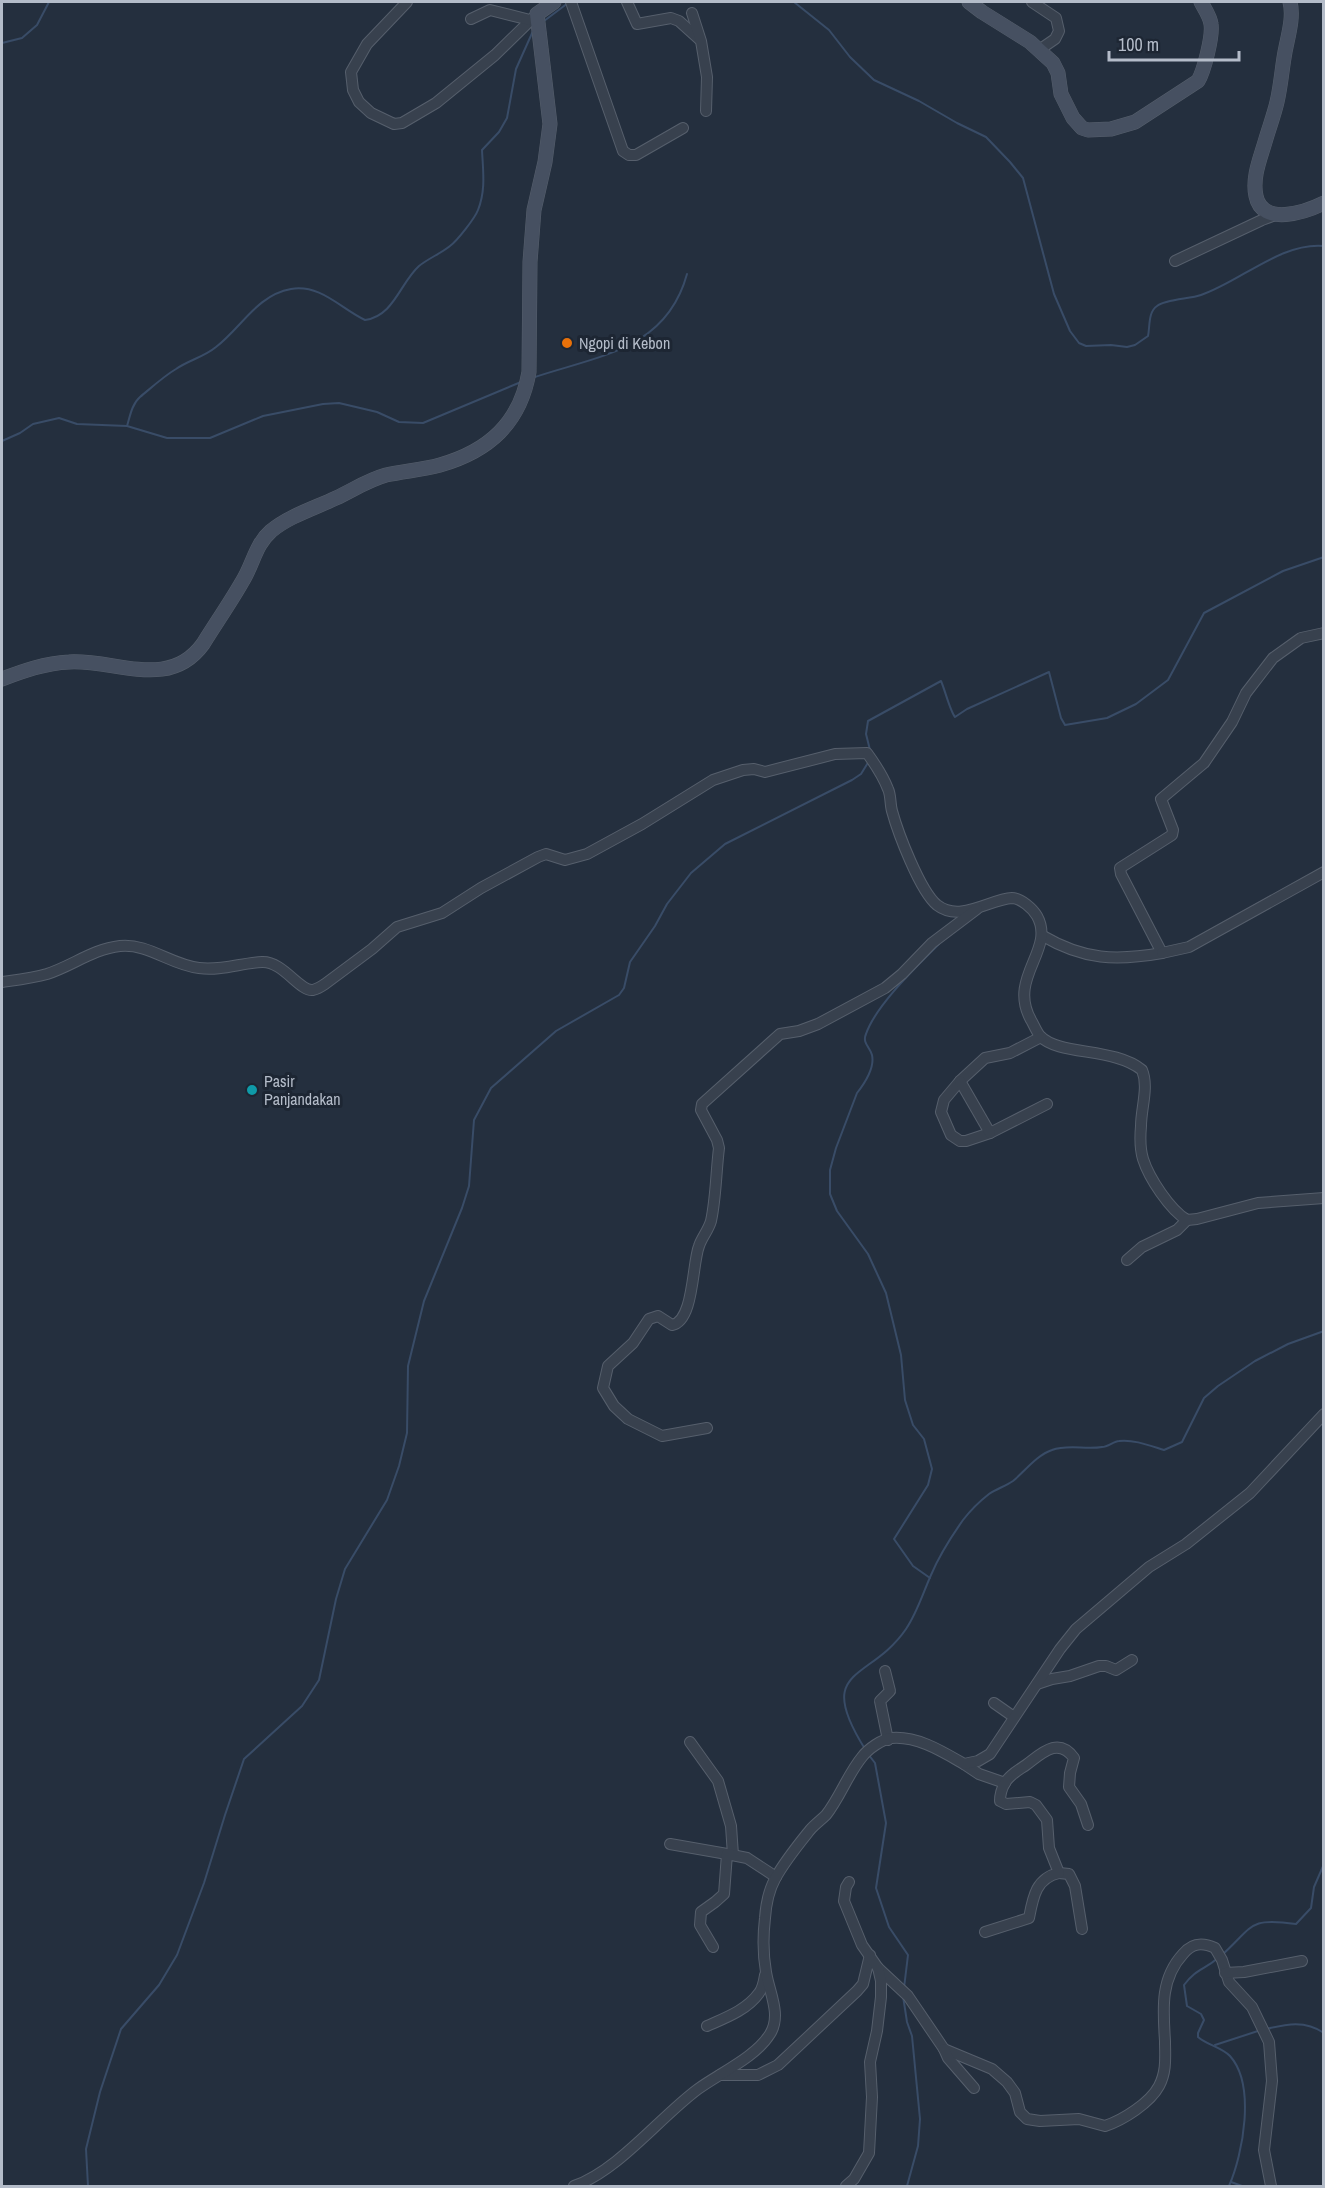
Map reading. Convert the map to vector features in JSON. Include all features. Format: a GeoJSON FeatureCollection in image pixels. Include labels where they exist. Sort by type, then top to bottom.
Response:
{"type":"FeatureCollection","features":[{"type":"Feature","properties":{"kind":"street"},"geometry":{"type":"LineString","coordinates":[[407,2],[367,44],[351,72],[353,90],[359,102],[371,113],[394,124],[402,123],[435,103],[495,55],[534,17],[554,2]]}},
{"type":"Feature","properties":{"kind":"street"},"geometry":{"type":"LineString","coordinates":[[571,2],[623,151],[629,155],[636,155],[683,128]]}},
{"type":"Feature","properties":{"kind":"street"},"geometry":{"type":"LineString","coordinates":[[627,2],[635,22],[639,25],[671,18],[679,21],[700,41]]}},
{"type":"Feature","properties":{"kind":"street"},"geometry":{"type":"LineString","coordinates":[[969,2],[1030,42],[1056,67],[1061,94],[1077,124],[1088,130],[1118,128],[1136,122],[1198,81],[1202,74],[1212,32],[1211,22],[1200,2]]}},
{"type":"Feature","properties":{"kind":"street"},"geometry":{"type":"LineString","coordinates":[[1032,2],[1056,18],[1059,31],[1055,39],[1039,50]]}},
{"type":"Feature","properties":{"kind":"street"},"geometry":{"type":"LineString","coordinates":[[1279,214],[1262,207],[1256,195],[1256,186],[1257,171],[1279,90],[1289,33],[1292,7],[1290,2]]}},
{"type":"Feature","properties":{"kind":"street"},"geometry":{"type":"LineString","coordinates":[[471,19],[490,10],[534,17]]}},
{"type":"Feature","properties":{"kind":"street"},"geometry":{"type":"LineString","coordinates":[[692,13],[708,77],[706,111]]}},
{"type":"Feature","properties":{"kind":"street"},"geometry":{"type":"LineString","coordinates":[[2,679],[45,665],[70,661],[146,670],[184,663],[196,653],[202,644],[244,580],[256,549],[272,530],[364,483],[386,475],[428,468],[457,459],[498,434],[510,421],[522,399],[529,372],[530,262],[534,210],[545,162],[550,124],[534,17]]}},
{"type":"Feature","properties":{"kind":"street"},"geometry":{"type":"LineString","coordinates":[[1175,261],[1262,220],[1279,214],[1305,212],[1323,203]]}},
{"type":"Feature","properties":{"kind":"street"},"geometry":{"type":"LineString","coordinates":[[1162,953],[1120,868],[1172,835],[1173,830],[1161,799],[1204,763],[1232,722],[1245,693],[1273,658],[1302,638],[1323,633]]}},
{"type":"Feature","properties":{"kind":"street"},"geometry":{"type":"LineString","coordinates":[[2,982],[48,974],[82,956],[108,948],[130,946],[153,952],[173,962],[198,968],[224,969],[267,962],[282,969],[306,989],[313,990],[326,984],[397,927],[442,913],[481,888],[538,857],[546,854],[565,861],[586,854],[720,778],[743,770],[754,769],[765,772],[777,770],[812,758],[835,754],[867,753],[888,789],[903,843],[929,896],[944,909],[957,910],[977,909],[1012,898],[1020,901],[1037,917],[1042,936],[1023,989],[1023,1002],[1041,1037],[1060,1046],[1121,1058],[1142,1070],[1146,1082],[1141,1125],[1143,1159],[1164,1197],[1174,1210],[1187,1220]]}},
{"type":"Feature","properties":{"kind":"street"},"geometry":{"type":"LineString","coordinates":[[1042,936],[1078,953],[1120,958],[1134,958],[1189,947],[1323,872]]}},
{"type":"Feature","properties":{"kind":"street"},"geometry":{"type":"LineString","coordinates":[[707,1428],[662,1436],[628,1419],[614,1406],[603,1388],[608,1366],[633,1343],[649,1319],[658,1316],[672,1325],[678,1324],[682,1320],[691,1295],[698,1247],[711,1219],[719,1148],[700,1110],[702,1104],[780,1034],[799,1031],[818,1024],[885,988],[932,943],[977,909]]}},
{"type":"Feature","properties":{"kind":"street"},"geometry":{"type":"LineString","coordinates":[[1041,1037],[1010,1053],[989,1056],[960,1081],[944,1100],[942,1119],[951,1135],[960,1141],[966,1141],[990,1133],[1047,1104]]}},
{"type":"Feature","properties":{"kind":"street"},"geometry":{"type":"LineString","coordinates":[[960,1081],[990,1133]]}},
{"type":"Feature","properties":{"kind":"street"},"geometry":{"type":"LineString","coordinates":[[1127,1260],[1142,1247],[1177,1230],[1187,1220],[1258,1203],[1323,1198]]}},
{"type":"Feature","properties":{"kind":"street"},"geometry":{"type":"LineString","coordinates":[[964,1764],[978,1761],[994,1751],[1060,1649],[1093,1614],[1149,1567],[1186,1544],[1250,1493],[1323,1414]]}},
{"type":"Feature","properties":{"kind":"street"},"geometry":{"type":"LineString","coordinates":[[1037,1684],[1099,1666],[1116,1670],[1132,1660]]}},
{"type":"Feature","properties":{"kind":"street"},"geometry":{"type":"LineString","coordinates":[[885,1671],[890,1691],[880,1701],[888,1740]]}},
{"type":"Feature","properties":{"kind":"street"},"geometry":{"type":"LineString","coordinates":[[994,1703],[1014,1717]]}},
{"type":"Feature","properties":{"kind":"street"},"geometry":{"type":"LineString","coordinates":[[574,2187],[602,2171],[697,2090],[749,2055],[770,2035],[775,2022],[775,2009],[766,1972],[765,1917],[770,1891],[776,1877],[810,1829],[825,1816],[862,1756],[874,1746],[888,1740],[908,1740],[933,1747],[979,1774],[1005,1783]]}},
{"type":"Feature","properties":{"kind":"street"},"geometry":{"type":"LineString","coordinates":[[690,1742],[718,1780],[729,1815],[730,1854],[724,1894],[701,1911],[700,1925],[713,1947]]}},
{"type":"Feature","properties":{"kind":"street"},"geometry":{"type":"LineString","coordinates":[[1059,1873],[1049,1848],[1045,1816],[1033,1803],[1001,1803],[1000,1798],[1005,1783],[1040,1753],[1058,1748],[1068,1752],[1074,1758],[1069,1787],[1081,1804],[1088,1825]]}},
{"type":"Feature","properties":{"kind":"street"},"geometry":{"type":"LineString","coordinates":[[670,1844],[747,1858],[776,1877]]}},
{"type":"Feature","properties":{"kind":"street"},"geometry":{"type":"LineString","coordinates":[[985,1932],[1029,1918],[1037,1887],[1047,1878],[1059,1873],[1069,1874],[1075,1886],[1082,1929]]}},
{"type":"Feature","properties":{"kind":"street"},"geometry":{"type":"LineString","coordinates":[[849,1882],[844,1901],[862,1945],[878,1968],[908,1996],[948,2058],[974,2088]]}},
{"type":"Feature","properties":{"kind":"street"},"geometry":{"type":"LineString","coordinates":[[944,2049],[998,2074],[1015,2093],[1020,2112],[1027,2119],[1040,2121],[1079,2119],[1105,2126],[1135,2109],[1159,2086],[1165,2070],[1164,1992],[1170,1971],[1176,1961],[1186,1950],[1202,1943],[1215,1948],[1234,1990],[1252,2007],[1269,2042],[1272,2081],[1264,2150],[1271,2187]]}},
{"type":"Feature","properties":{"kind":"street"},"geometry":{"type":"LineString","coordinates":[[719,2075],[758,2074],[778,2065],[863,1984],[870,1955]]}},
{"type":"Feature","properties":{"kind":"street"},"geometry":{"type":"LineString","coordinates":[[1225,1973],[1244,1972],[1302,1961]]}},
{"type":"Feature","properties":{"kind":"street"},"geometry":{"type":"LineString","coordinates":[[846,2187],[854,2179],[869,2153],[872,2097],[870,2061],[877,2031],[881,1997],[878,1968]]}},
{"type":"Feature","properties":{"kind":"street"},"geometry":{"type":"LineString","coordinates":[[707,2026],[732,2015],[754,1999],[761,1992],[766,1972]]}},
{"type":"Feature","properties":{"kind":"waterway"},"geometry":{"type":"LineString","coordinates":[[2,43],[22,38],[37,25],[49,2]]}},
{"type":"Feature","properties":{"kind":"waterway"},"geometry":{"type":"LineString","coordinates":[[794,2],[829,30],[850,57],[874,80],[986,137],[1010,162],[1023,178],[1054,294],[1070,331],[1079,343],[1086,346],[1127,347],[1135,345],[1148,336],[1152,312],[1157,306],[1216,289],[1276,256],[1292,250],[1308,246],[1324,246]]}},
{"type":"Feature","properties":{"kind":"waterway"},"geometry":{"type":"LineString","coordinates":[[544,21],[568,3]]}},
{"type":"Feature","properties":{"kind":"waterway"},"geometry":{"type":"LineString","coordinates":[[127,426],[133,407],[140,397],[171,372],[216,347],[259,305],[279,292],[302,288],[312,290],[330,298],[365,320],[375,317],[390,306],[412,273],[453,243],[476,214],[481,203],[483,188],[482,150],[499,132],[507,118],[516,69],[533,31]]}},
{"type":"Feature","properties":{"kind":"waterway"},"geometry":{"type":"LineString","coordinates":[[532,378],[604,356],[646,335],[663,320],[677,300],[687,274]]}},
{"type":"Feature","properties":{"kind":"waterway"},"geometry":{"type":"LineString","coordinates":[[2,441],[33,424],[59,418],[77,424],[127,426],[167,438],[210,438],[263,416],[339,403],[377,412],[399,422],[423,423],[521,382]]}},
{"type":"Feature","properties":{"kind":"waterway"},"geometry":{"type":"LineString","coordinates":[[870,750],[866,734],[868,721],[941,681],[955,717],[967,709],[1049,672],[1061,718],[1065,725],[1107,718],[1136,704],[1168,680],[1204,613],[1283,571],[1324,557]]}},
{"type":"Feature","properties":{"kind":"waterway"},"geometry":{"type":"LineString","coordinates":[[88,2186],[86,2149],[100,2092],[121,2029],[159,1985],[177,1955],[204,1883],[244,1759],[302,1706],[319,1680],[336,1599],[345,1569],[387,1500],[407,1433],[408,1366],[424,1301],[469,1186],[474,1120],[491,1088],[556,1031],[619,995],[624,988],[630,962],[667,904],[691,873],[725,844],[852,780],[861,774],[869,761]]}},
{"type":"Feature","properties":{"kind":"waterway"},"geometry":{"type":"LineString","coordinates":[[930,1578],[913,1566],[894,1539],[928,1485],[932,1469],[924,1439],[913,1425],[905,1400],[901,1355],[886,1293],[868,1254],[837,1211],[830,1194],[830,1170],[857,1093],[872,1065],[872,1055],[865,1040],[871,1023],[898,986],[939,944]]}},
{"type":"Feature","properties":{"kind":"waterway"},"geometry":{"type":"LineString","coordinates":[[865,1749],[850,1722],[844,1703],[846,1689],[852,1678],[892,1646],[906,1629],[945,1547],[963,1520],[982,1500],[1013,1481],[1036,1459],[1052,1450],[1064,1447],[1104,1447],[1117,1441],[1142,1443],[1164,1450],[1182,1442],[1204,1398],[1218,1386],[1255,1361],[1288,1344],[1324,1331]]}},
{"type":"Feature","properties":{"kind":"waterway"},"geometry":{"type":"LineString","coordinates":[[868,1754],[875,1763],[886,1823],[876,1888],[889,1927],[908,1955],[904,1988]]}},
{"type":"Feature","properties":{"kind":"waterway"},"geometry":{"type":"LineString","coordinates":[[1222,1955],[1247,1931],[1260,1923],[1296,1924],[1311,1908],[1314,1887],[1324,1864]]}},
{"type":"Feature","properties":{"kind":"waterway"},"geometry":{"type":"LineString","coordinates":[[1218,1958],[1196,1973],[1184,1985],[1187,2006],[1201,2014],[1204,2020],[1198,2037],[1230,2056],[1243,2084],[1245,2101],[1242,2138],[1239,2156],[1229,2186]]}},
{"type":"Feature","properties":{"kind":"waterway"},"geometry":{"type":"LineString","coordinates":[[903,1996],[907,2022],[912,2036],[920,2119],[918,2146],[907,2186]]}},
{"type":"Feature","properties":{"kind":"waterway"},"geometry":{"type":"LineString","coordinates":[[1266,2029],[1303,2025],[1324,2033]]}},
{"type":"Feature","properties":{"kind":"waterway"},"geometry":{"type":"LineString","coordinates":[[1215,2045],[1261,2030]]}},
{"type":"Feature","properties":{"kind":"waterway"},"geometry":{"type":"LineString","coordinates":[[1231,2182],[1242,2186]]}},
{"type":"Feature","properties":{"kind":"place","name":"Ngopi di Kebon"},"geometry":{"type":"Point","coordinates":[567,343]}},
{"type":"Feature","properties":{"kind":"place","name":"Pasir Panjandakan"},"geometry":{"type":"Point","coordinates":[252,1090]}}]}
